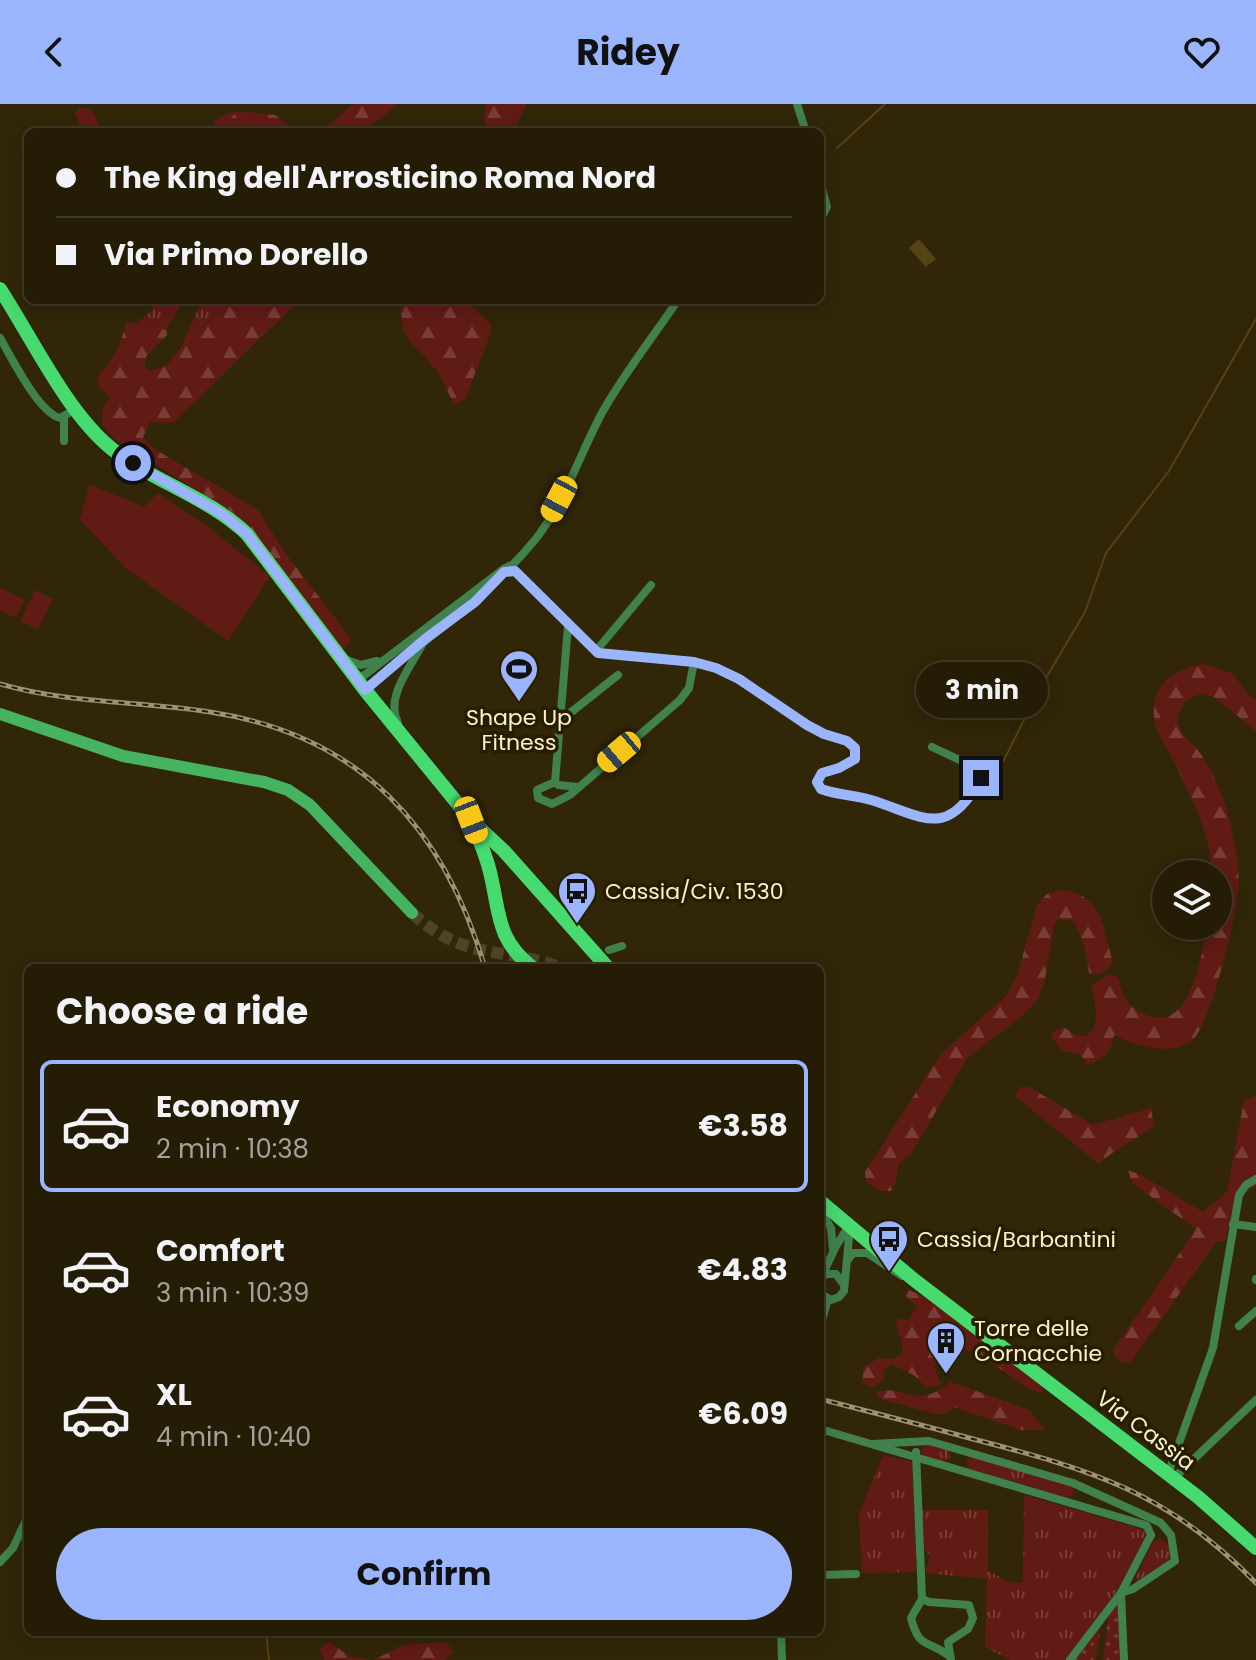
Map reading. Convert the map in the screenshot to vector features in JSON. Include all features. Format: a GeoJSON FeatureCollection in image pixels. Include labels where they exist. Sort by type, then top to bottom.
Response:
{"type":"FeatureCollection","features":[{"type":"Feature","properties":{"kind":"main road"},"geometry":{"type":"LineString","coordinates":[[0,289],[70,413],[115,451],[240,527],[267,558],[361,685],[471,820],[504,851],[605,964]]}},
{"type":"Feature","properties":{"kind":"main road"},"geometry":{"type":"LineString","coordinates":[[0,714],[123,756],[264,782],[288,790],[318,813],[412,913]]}},
{"type":"Feature","properties":{"kind":"main road"},"geometry":{"type":"LineString","coordinates":[[471,820],[488,865],[501,927],[513,950],[529,964]]}},
{"type":"Feature","properties":{"kind":"main road","name":"Via Cassia"},"geometry":{"type":"LineString","coordinates":[[824,1204],[913,1279],[1171,1476],[1256,1548]]}},
{"type":"Feature","properties":{"kind":"street"},"geometry":{"type":"LineString","coordinates":[[797,104],[805,128]]}},
{"type":"Feature","properties":{"kind":"street"},"geometry":{"type":"LineString","coordinates":[[342,658],[361,665],[399,654],[475,602],[509,570],[539,533],[604,409],[675,304]]}},
{"type":"Feature","properties":{"kind":"street"},"geometry":{"type":"LineString","coordinates":[[0,338],[50,413],[56,417],[70,413],[64,441]]}},
{"type":"Feature","properties":{"kind":"street"},"geometry":{"type":"LineString","coordinates":[[509,570],[596,651],[610,655],[694,662],[727,672],[807,725],[847,741],[855,748],[855,759],[822,773],[817,782],[821,789],[870,800],[922,819],[943,817],[960,808],[971,796],[983,771],[932,747]]}},
{"type":"Feature","properties":{"kind":"street"},"geometry":{"type":"LineString","coordinates":[[361,685],[509,570]]}},
{"type":"Feature","properties":{"kind":"street"},"geometry":{"type":"LineString","coordinates":[[596,651],[651,585]]}},
{"type":"Feature","properties":{"kind":"street"},"geometry":{"type":"LineString","coordinates":[[555,782],[568,626]]}},
{"type":"Feature","properties":{"kind":"street"},"geometry":{"type":"LineString","coordinates":[[409,745],[393,706],[425,639]]}},
{"type":"Feature","properties":{"kind":"street"},"geometry":{"type":"LineString","coordinates":[[399,654],[410,667]]}},
{"type":"Feature","properties":{"kind":"street"},"geometry":{"type":"LineString","coordinates":[[361,685],[382,660]]}},
{"type":"Feature","properties":{"kind":"street"},"geometry":{"type":"LineString","coordinates":[[555,782],[537,790],[538,798],[552,804],[570,795],[680,700],[689,688],[694,662]]}},
{"type":"Feature","properties":{"kind":"street"},"geometry":{"type":"LineString","coordinates":[[560,721],[618,675]]}},
{"type":"Feature","properties":{"kind":"street"},"geometry":{"type":"LineString","coordinates":[[555,782],[578,787]]}},
{"type":"Feature","properties":{"kind":"street"},"geometry":{"type":"LineString","coordinates":[[609,950],[622,946]]}},
{"type":"Feature","properties":{"kind":"street"},"geometry":{"type":"LineString","coordinates":[[1171,1476],[1213,1348],[1241,1189],[1256,1179]]}},
{"type":"Feature","properties":{"kind":"street"},"geometry":{"type":"LineString","coordinates":[[824,1217],[831,1228],[833,1250]]}},
{"type":"Feature","properties":{"kind":"street"},"geometry":{"type":"LineString","coordinates":[[1233,1224],[1256,1227]]}},
{"type":"Feature","properties":{"kind":"street"},"geometry":{"type":"LineString","coordinates":[[824,1270],[833,1250],[850,1226]]}},
{"type":"Feature","properties":{"kind":"street"},"geometry":{"type":"LineString","coordinates":[[824,1296],[839,1297],[844,1287],[850,1226]]}},
{"type":"Feature","properties":{"kind":"street"},"geometry":{"type":"LineString","coordinates":[[846,1265],[852,1254],[864,1252],[894,1272],[913,1279]]}},
{"type":"Feature","properties":{"kind":"street"},"geometry":{"type":"LineString","coordinates":[[824,1276],[836,1274],[842,1279],[844,1287]]}},
{"type":"Feature","properties":{"kind":"street"},"geometry":{"type":"LineString","coordinates":[[1239,1326],[1256,1311]]}},
{"type":"Feature","properties":{"kind":"street"},"geometry":{"type":"LineString","coordinates":[[1171,1476],[1256,1400]]}},
{"type":"Feature","properties":{"kind":"street"},"geometry":{"type":"LineString","coordinates":[[824,1430],[1118,1516],[1147,1526],[1151,1535]]}},
{"type":"Feature","properties":{"kind":"street"},"geometry":{"type":"LineString","coordinates":[[872,1444],[929,1441],[1083,1487],[1161,1523],[1172,1539],[1173,1564],[1121,1593]]}},
{"type":"Feature","properties":{"kind":"street"},"geometry":{"type":"LineString","coordinates":[[920,1442],[916,1456],[922,1599],[911,1618],[922,1643],[939,1648],[950,1657]]}},
{"type":"Feature","properties":{"kind":"street"},"geometry":{"type":"LineString","coordinates":[[957,1469],[961,1450]]}},
{"type":"Feature","properties":{"kind":"street"},"geometry":{"type":"LineString","coordinates":[[1077,1505],[1083,1487]]}},
{"type":"Feature","properties":{"kind":"street"},"geometry":{"type":"LineString","coordinates":[[1118,1516],[1124,1505]]}},
{"type":"Feature","properties":{"kind":"street"},"geometry":{"type":"LineString","coordinates":[[0,1562],[13,1548],[24,1525]]}},
{"type":"Feature","properties":{"kind":"street"},"geometry":{"type":"LineString","coordinates":[[1151,1535],[1172,1539]]}},
{"type":"Feature","properties":{"kind":"street"},"geometry":{"type":"LineString","coordinates":[[1070,1660],[1121,1593],[1151,1535]]}},
{"type":"Feature","properties":{"kind":"street"},"geometry":{"type":"LineString","coordinates":[[824,1575],[856,1574]]}},
{"type":"Feature","properties":{"kind":"street"},"geometry":{"type":"LineString","coordinates":[[1121,1593],[1124,1660]]}},
{"type":"Feature","properties":{"kind":"street"},"geometry":{"type":"LineString","coordinates":[[922,1599],[969,1605],[973,1618],[968,1629],[948,1642],[950,1657]]}},
{"type":"Feature","properties":{"kind":"street"},"geometry":{"type":"LineString","coordinates":[[781,1636],[782,1660]]}},
{"type":"Feature","properties":{"kind":"green space"},"geometry":{"type":"Polygon","coordinates":[[[353,104],[398,104],[368,128],[326,128],[353,104]]]}},
{"type":"Feature","properties":{"kind":"green space"},"geometry":{"type":"Polygon","coordinates":[[[487,104],[527,104],[518,122],[519,128],[486,128],[487,104]]]}},
{"type":"Feature","properties":{"kind":"green space"},"geometry":{"type":"Polygon","coordinates":[[[80,107],[92,110],[100,128],[81,128],[75,113],[80,107]]]}},
{"type":"Feature","properties":{"kind":"green space"},"geometry":{"type":"Polygon","coordinates":[[[237,111],[232,118],[239,128],[213,128],[214,121],[237,111]]]}},
{"type":"Feature","properties":{"kind":"green space"},"geometry":{"type":"Polygon","coordinates":[[[237,111],[275,115],[293,128],[236,128],[231,118],[237,111]]]}},
{"type":"Feature","properties":{"kind":"green space"},"geometry":{"type":"Polygon","coordinates":[[[155,304],[182,304],[166,330],[138,323],[155,304]]]}},
{"type":"Feature","properties":{"kind":"green space"},"geometry":{"type":"Polygon","coordinates":[[[200,304],[220,304],[197,340],[181,347],[200,304]]]}},
{"type":"Feature","properties":{"kind":"green space"},"geometry":{"type":"Polygon","coordinates":[[[220,304],[296,304],[173,423],[150,422],[143,437],[156,450],[258,510],[284,551],[351,639],[346,649],[336,647],[229,510],[115,440],[102,425],[103,408],[110,397],[100,388],[97,377],[116,351],[125,322],[148,324],[166,330],[167,335],[146,357],[145,367],[150,371],[167,365],[181,347],[197,340],[220,304]]]}},
{"type":"Feature","properties":{"kind":"green space"},"geometry":{"type":"Polygon","coordinates":[[[401,304],[470,304],[491,324],[465,400],[454,404],[436,370],[405,335],[401,304]]]}},
{"type":"Feature","properties":{"kind":"green space"},"geometry":{"type":"Polygon","coordinates":[[[89,484],[144,507],[158,493],[207,526],[270,576],[228,641],[127,569],[80,520],[89,484]]]}},
{"type":"Feature","properties":{"kind":"green space"},"geometry":{"type":"Polygon","coordinates":[[[0,588],[25,600],[16,618],[0,611],[0,588]]]}},
{"type":"Feature","properties":{"kind":"green space"},"geometry":{"type":"Polygon","coordinates":[[[35,590],[53,599],[38,629],[20,621],[35,590]]]}},
{"type":"Feature","properties":{"kind":"green space"},"geometry":{"type":"Polygon","coordinates":[[[1203,664],[1232,673],[1249,695],[1256,699],[1256,731],[1214,697],[1200,694],[1185,701],[1178,716],[1182,733],[1213,774],[1228,814],[1239,873],[1232,926],[1232,860],[1211,860],[1199,817],[1155,723],[1155,699],[1159,690],[1172,676],[1203,664]]]}},
{"type":"Feature","properties":{"kind":"green space"},"geometry":{"type":"Polygon","coordinates":[[[1059,890],[1074,893],[1093,904],[1103,923],[1113,961],[1109,969],[1098,975],[1089,973],[1084,945],[1074,921],[1058,919],[1038,1000],[967,1058],[910,1156],[899,1163],[891,1191],[879,1191],[866,1181],[865,1172],[940,1055],[1007,995],[1017,976],[1037,905],[1047,894],[1059,890]]]}},
{"type":"Feature","properties":{"kind":"green space"},"geometry":{"type":"Polygon","coordinates":[[[1205,940],[1228,940],[1206,1017],[1198,1033],[1181,1046],[1162,1049],[1142,1046],[1114,1035],[1106,1054],[1087,1065],[1081,1055],[1061,1050],[1051,1036],[1063,1027],[1078,1036],[1087,1036],[1092,1031],[1096,1013],[1091,986],[1108,974],[1118,977],[1126,1000],[1134,1008],[1146,1015],[1162,1018],[1174,1013],[1184,1003],[1197,972],[1205,940]]]}},
{"type":"Feature","properties":{"kind":"green space"},"geometry":{"type":"Polygon","coordinates":[[[1020,1087],[1029,1087],[1093,1125],[1151,1108],[1154,1126],[1099,1164],[1015,1096],[1020,1087]]]}},
{"type":"Feature","properties":{"kind":"green space"},"geometry":{"type":"Polygon","coordinates":[[[1256,1096],[1256,1187],[1236,1192],[1226,1240],[1216,1242],[1130,1363],[1118,1361],[1113,1350],[1196,1229],[1132,1183],[1128,1170],[1203,1212],[1227,1192],[1244,1100],[1256,1096]]]}},
{"type":"Feature","properties":{"kind":"green space"},"geometry":{"type":"Polygon","coordinates":[[[909,1290],[927,1298],[1044,1385],[1042,1393],[1028,1389],[978,1353],[951,1347],[948,1356],[934,1367],[941,1384],[927,1388],[915,1376],[892,1364],[884,1371],[884,1380],[873,1387],[862,1383],[864,1367],[879,1358],[894,1359],[902,1353],[896,1319],[909,1320],[917,1306],[905,1295],[909,1290]]]}},
{"type":"Feature","properties":{"kind":"green space"},"geometry":{"type":"Polygon","coordinates":[[[951,1382],[1029,1410],[1045,1430],[1021,1430],[953,1407],[945,1414],[935,1414],[878,1398],[877,1392],[887,1390],[928,1395],[951,1382]]]}},
{"type":"Feature","properties":{"kind":"green space"},"geometry":{"type":"Polygon","coordinates":[[[928,1445],[949,1449],[950,1459],[942,1462],[923,1456],[920,1450],[928,1445]]]}},
{"type":"Feature","properties":{"kind":"green space"},"geometry":{"type":"Polygon","coordinates":[[[883,1455],[913,1462],[916,1572],[862,1573],[859,1514],[883,1455]]]}},
{"type":"Feature","properties":{"kind":"green space"},"geometry":{"type":"Polygon","coordinates":[[[974,1456],[1073,1486],[1074,1493],[1069,1498],[968,1468],[966,1460],[974,1456]]]}},
{"type":"Feature","properties":{"kind":"green space"},"geometry":{"type":"Polygon","coordinates":[[[1024,1495],[1145,1530],[1144,1541],[1126,1575],[1065,1660],[1010,1660],[985,1647],[987,1579],[925,1573],[930,1556],[922,1546],[922,1510],[988,1510],[988,1571],[1012,1583],[1023,1582],[1024,1495]]]}},
{"type":"Feature","properties":{"kind":"green space"},"geometry":{"type":"Polygon","coordinates":[[[1160,1539],[1169,1545],[1170,1558],[1137,1581],[1136,1577],[1153,1542],[1160,1539]]]}},
{"type":"Feature","properties":{"kind":"green space"},"geometry":{"type":"Polygon","coordinates":[[[1117,1603],[1121,1660],[1103,1660],[1108,1617],[1117,1603]]]}},
{"type":"Feature","properties":{"kind":"green space"},"geometry":{"type":"Polygon","coordinates":[[[1101,1624],[1096,1660],[1073,1660],[1101,1624]]]}},
{"type":"Feature","properties":{"kind":"green space"},"geometry":{"type":"Polygon","coordinates":[[[329,1642],[351,1657],[370,1660],[324,1660],[320,1648],[329,1642]]]}},
{"type":"Feature","properties":{"kind":"green space"},"geometry":{"type":"Polygon","coordinates":[[[446,1642],[453,1651],[445,1660],[374,1660],[403,1645],[446,1642]]]}},
{"type":"Feature","properties":{"kind":"shaded area"},"geometry":{"type":"Polygon","coordinates":[[[919,239],[936,259],[926,267],[909,248],[919,239]]]}},
{"type":"Feature","properties":{"kind":"waterway"},"geometry":{"type":"LineString","coordinates":[[837,148],[885,104]]}},
{"type":"Feature","properties":{"kind":"waterway"},"geometry":{"type":"LineString","coordinates":[[998,772],[1040,688],[1085,612],[1106,553],[1169,471],[1256,319]]}},
{"type":"Feature","properties":{"kind":"waterway"},"geometry":{"type":"LineString","coordinates":[[266,1636],[269,1660]]}},
{"type":"Feature","properties":{"kind":"tunnel"},"geometry":{"type":"LineString","coordinates":[[412,913],[431,929],[467,946],[550,964]]}},
{"type":"Feature","properties":{"kind":"railway"},"geometry":{"type":"LineString","coordinates":[[0,684],[78,699],[184,708],[263,724],[310,742],[352,766],[388,796],[420,831],[446,872],[468,917],[484,964]]}},
{"type":"Feature","properties":{"kind":"railway"},"geometry":{"type":"LineString","coordinates":[[824,1400],[1055,1462],[1126,1488],[1191,1526],[1256,1583]]}},
{"type":"Feature","properties":{"kind":"place","name":"Shape Up Fitness"},"geometry":{"type":"Point","coordinates":[519,703]}},
{"type":"Feature","properties":{"kind":"place","name":"Cassia/Civ. 1530"},"geometry":{"type":"Point","coordinates":[577,925]}},
{"type":"Feature","properties":{"kind":"place","name":"Cassia/Barbantini"},"geometry":{"type":"Point","coordinates":[889,1273]}},
{"type":"Feature","properties":{"kind":"place","name":"Torre delle Cornacchie"},"geometry":{"type":"Point","coordinates":[946,1375]}},
{"type":"Feature","properties":{"kind":"route"},"geometry":{"type":"LineString","coordinates":[[133,463],[222,514],[247,534],[365,690],[475,602],[504,572],[515,571],[598,653],[694,662],[716,668],[739,679],[807,725],[847,741],[855,748],[855,759],[822,773],[817,782],[821,789],[870,800],[930,820],[960,808],[981,778]]}}]}
